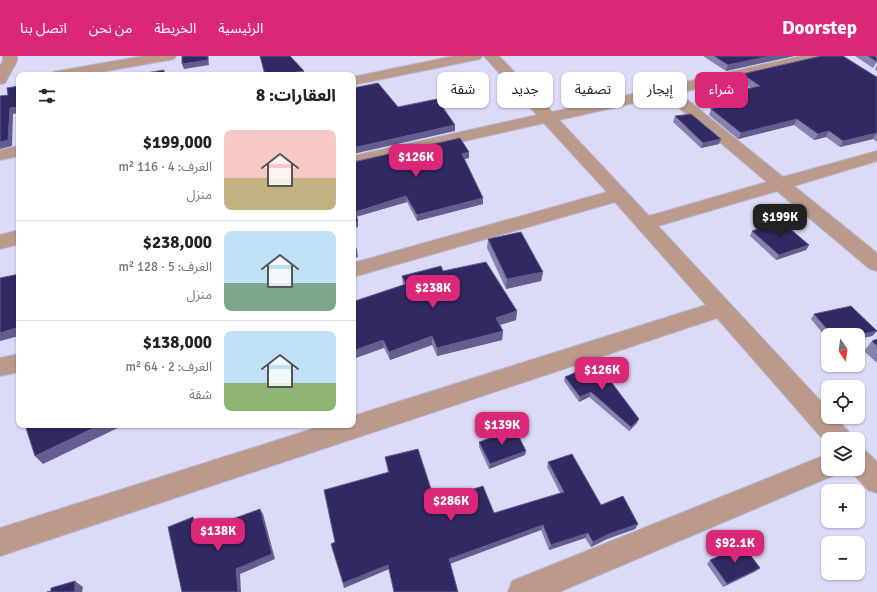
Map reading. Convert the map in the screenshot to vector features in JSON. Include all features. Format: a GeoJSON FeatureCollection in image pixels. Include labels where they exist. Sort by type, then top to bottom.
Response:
{"type":"FeatureCollection","features":[{"type":"Feature","properties":{"kind":"street"},"geometry":{"type":"LineString","coordinates":[[4,83],[10,56]]}},
{"type":"Feature","properties":{"kind":"street"},"geometry":{"type":"LineString","coordinates":[[76,72],[169,56]]}},
{"type":"Feature","properties":{"kind":"street"},"geometry":{"type":"LineString","coordinates":[[356,80],[475,56]]}},
{"type":"Feature","properties":{"kind":"street"},"geometry":{"type":"LineString","coordinates":[[490,56],[645,223],[833,432]]}},
{"type":"Feature","properties":{"kind":"street"},"geometry":{"type":"LineString","coordinates":[[687,88],[819,56]]}},
{"type":"Feature","properties":{"kind":"street"},"geometry":{"type":"LineString","coordinates":[[356,160],[546,117],[633,99]]}},
{"type":"Feature","properties":{"kind":"street"},"geometry":{"type":"LineString","coordinates":[[687,107],[877,264]]}},
{"type":"Feature","properties":{"kind":"street"},"geometry":{"type":"LineString","coordinates":[[0,155],[16,152]]}},
{"type":"Feature","properties":{"kind":"street"},"geometry":{"type":"LineString","coordinates":[[645,223],[877,156]]}},
{"type":"Feature","properties":{"kind":"street"},"geometry":{"type":"LineString","coordinates":[[356,269],[618,195]]}},
{"type":"Feature","properties":{"kind":"street"},"geometry":{"type":"LineString","coordinates":[[0,242],[16,238]]}},
{"type":"Feature","properties":{"kind":"street"},"geometry":{"type":"LineString","coordinates":[[356,426],[721,308]]}},
{"type":"Feature","properties":{"kind":"street"},"geometry":{"type":"LineString","coordinates":[[0,367],[16,364]]}},
{"type":"Feature","properties":{"kind":"street"},"geometry":{"type":"LineString","coordinates":[[0,542],[351,428]]}},
{"type":"Feature","properties":{"kind":"street"},"geometry":{"type":"LineString","coordinates":[[865,468],[877,481]]}},
{"type":"Feature","properties":{"kind":"street"},"geometry":{"type":"LineString","coordinates":[[523,592],[821,469]]}},
{"type":"Feature","properties":{"kind":"building"},"geometry":{"type":"Polygon","coordinates":[[[182,56],[208,56],[208,60],[182,64],[182,56]]]}},
{"type":"Feature","properties":{"kind":"building"},"geometry":{"type":"Polygon","coordinates":[[[260,56],[290,56],[304,71],[298,72],[264,72],[260,56]]]}},
{"type":"Feature","properties":{"kind":"building"},"geometry":{"type":"Polygon","coordinates":[[[714,56],[770,56],[728,65],[714,56]]]}},
{"type":"Feature","properties":{"kind":"building"},"geometry":{"type":"Polygon","coordinates":[[[821,56],[843,56],[877,77],[877,133],[843,141],[829,131],[818,134],[797,119],[741,133],[711,109],[748,108],[748,88],[760,86],[748,78],[748,73],[821,56]]]}},
{"type":"Feature","properties":{"kind":"building"},"geometry":{"type":"Polygon","coordinates":[[[868,56],[876,56],[877,62],[868,56]]]}},
{"type":"Feature","properties":{"kind":"building"},"geometry":{"type":"Polygon","coordinates":[[[164,70],[164,72],[152,72],[164,70]]]}},
{"type":"Feature","properties":{"kind":"building"},"geometry":{"type":"Polygon","coordinates":[[[378,83],[398,107],[437,99],[437,108],[443,108],[455,125],[356,147],[356,87],[378,83]]]}},
{"type":"Feature","properties":{"kind":"building"},"geometry":{"type":"Polygon","coordinates":[[[16,86],[16,107],[10,108],[8,140],[0,142],[0,96],[8,95],[7,88],[16,86]]]}},
{"type":"Feature","properties":{"kind":"building"},"geometry":{"type":"Polygon","coordinates":[[[691,114],[721,139],[703,143],[675,116],[691,114]]]}},
{"type":"Feature","properties":{"kind":"building"},"geometry":{"type":"Polygon","coordinates":[[[460,138],[469,152],[462,154],[483,198],[417,215],[406,196],[356,212],[356,161],[460,138]]]}},
{"type":"Feature","properties":{"kind":"building"},"geometry":{"type":"Polygon","coordinates":[[[781,221],[809,245],[779,255],[752,231],[781,221]]]}},
{"type":"Feature","properties":{"kind":"building"},"geometry":{"type":"Polygon","coordinates":[[[521,232],[543,272],[507,279],[488,239],[521,232]]]}},
{"type":"Feature","properties":{"kind":"building"},"geometry":{"type":"Polygon","coordinates":[[[486,262],[517,311],[496,318],[503,331],[437,348],[432,336],[389,352],[383,340],[356,350],[356,301],[406,284],[402,276],[441,266],[443,271],[486,262]]]}},
{"type":"Feature","properties":{"kind":"building"},"geometry":{"type":"Polygon","coordinates":[[[16,275],[16,328],[0,333],[0,278],[16,275]]]}},
{"type":"Feature","properties":{"kind":"building"},"geometry":{"type":"Polygon","coordinates":[[[851,306],[877,331],[865,334],[865,328],[826,328],[814,314],[851,306]]]}},
{"type":"Feature","properties":{"kind":"building"},"geometry":{"type":"Polygon","coordinates":[[[877,339],[877,346],[872,341],[877,339]]]}},
{"type":"Feature","properties":{"kind":"building"},"geometry":{"type":"Polygon","coordinates":[[[597,363],[639,419],[631,427],[591,392],[580,397],[565,377],[597,363]]]}},
{"type":"Feature","properties":{"kind":"building"},"geometry":{"type":"Polygon","coordinates":[[[26,428],[94,428],[35,456],[26,428]]]}},
{"type":"Feature","properties":{"kind":"building"},"geometry":{"type":"Polygon","coordinates":[[[515,429],[526,451],[490,464],[479,442],[515,429]]]}},
{"type":"Feature","properties":{"kind":"building"},"geometry":{"type":"Polygon","coordinates":[[[418,449],[435,501],[483,486],[494,513],[564,492],[548,462],[572,454],[601,505],[623,496],[638,524],[609,534],[593,542],[588,533],[551,545],[543,525],[449,559],[458,592],[394,592],[388,565],[343,583],[331,544],[335,542],[324,490],[389,472],[385,457],[418,449]]]}},
{"type":"Feature","properties":{"kind":"building"},"geometry":{"type":"Polygon","coordinates":[[[260,509],[272,554],[236,569],[238,592],[182,592],[168,527],[193,517],[197,532],[260,509]]]}},
{"type":"Feature","properties":{"kind":"building"},"geometry":{"type":"Polygon","coordinates":[[[743,545],[760,568],[727,584],[710,560],[743,545]]]}},
{"type":"Feature","properties":{"kind":"building"},"geometry":{"type":"Polygon","coordinates":[[[75,581],[75,592],[47,592],[51,591],[51,588],[75,581]]]}}]}
